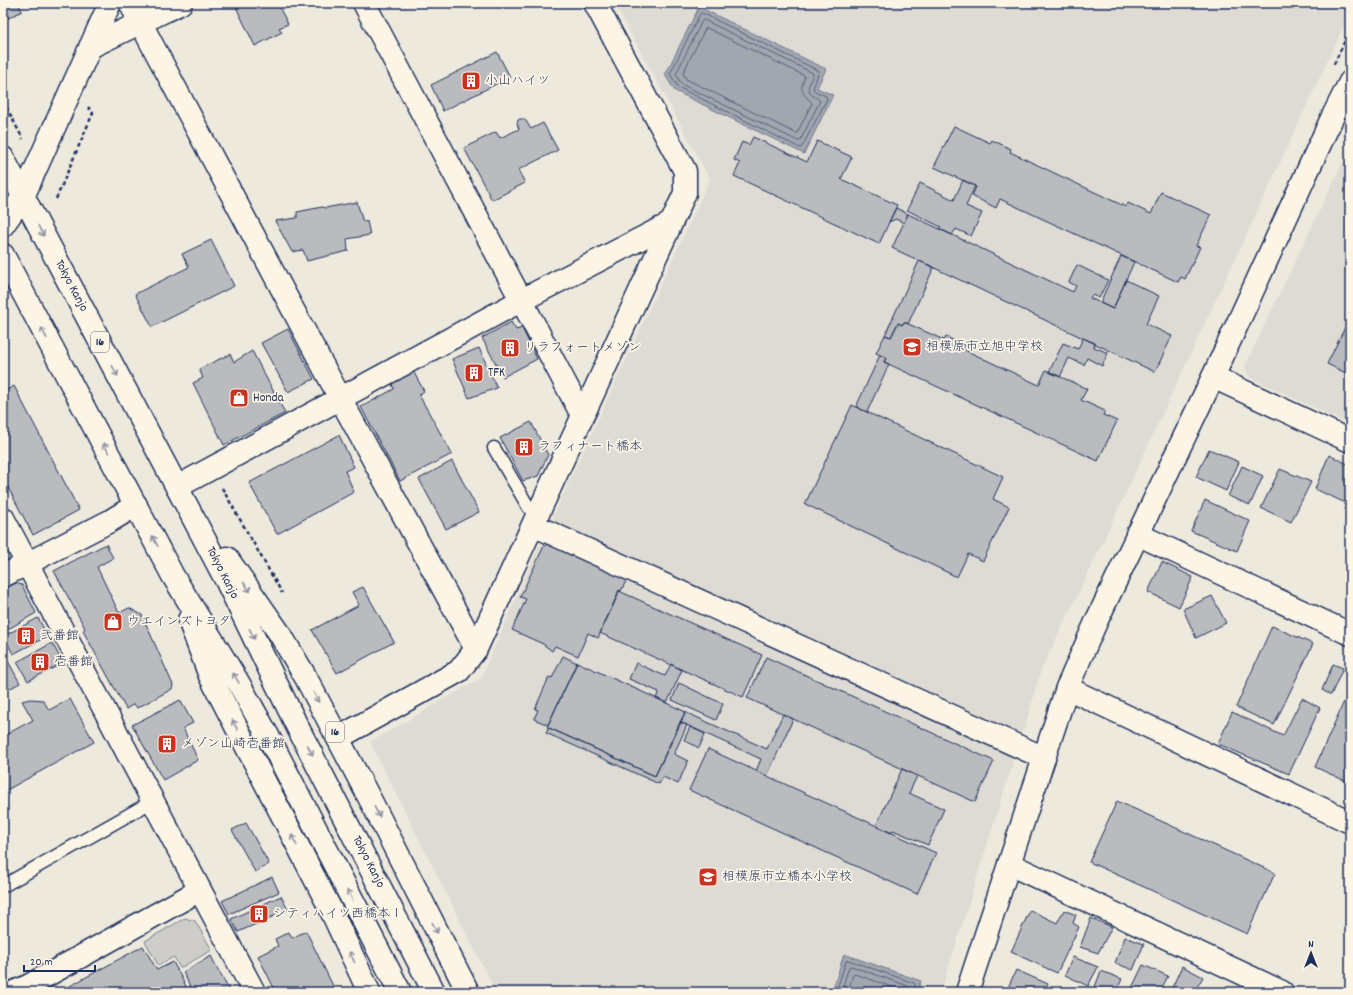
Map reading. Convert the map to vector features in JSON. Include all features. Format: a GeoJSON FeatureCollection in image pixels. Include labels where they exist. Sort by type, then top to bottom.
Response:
{"type":"FeatureCollection","features":[{"type":"Feature","properties":{"kind":"main road"},"geometry":{"type":"LineString","coordinates":[[3,225],[23,197],[110,3]]}},
{"type":"Feature","properties":{"kind":"main road"},"geometry":{"type":"LineString","coordinates":[[130,3],[340,398],[476,649]]}},
{"type":"Feature","properties":{"kind":"main road"},"geometry":{"type":"LineString","coordinates":[[90,47],[181,3]]}},
{"type":"Feature","properties":{"kind":"main road"},"geometry":{"type":"LineString","coordinates":[[364,3],[582,416]]}},
{"type":"Feature","properties":{"kind":"main road"},"geometry":{"type":"LineString","coordinates":[[338,738],[458,671],[476,649],[685,193],[685,171],[595,3]]}},
{"type":"Feature","properties":{"kind":"main road"},"geometry":{"type":"LineString","coordinates":[[967,992],[1068,688],[1096,622],[1213,377],[1331,120],[1350,82]]}},
{"type":"Feature","properties":{"kind":"main road","name":"Tokyo Kanjo"},"geometry":{"type":"LineString","coordinates":[[3,158],[226,580],[294,719],[434,992]]}},
{"type":"Feature","properties":{"kind":"main road"},"geometry":{"type":"LineString","coordinates":[[176,487],[522,300],[671,223]]}},
{"type":"Feature","properties":{"kind":"main road"},"geometry":{"type":"LineString","coordinates":[[3,254],[173,576],[242,688],[400,992]]}},
{"type":"Feature","properties":{"kind":"main road"},"geometry":{"type":"LineString","coordinates":[[1213,377],[1350,441]]}},
{"type":"Feature","properties":{"kind":"main road","name":"16"},"geometry":{"type":"LineString","coordinates":[[176,487],[280,634],[305,676],[468,992]]}},
{"type":"Feature","properties":{"kind":"main road"},"geometry":{"type":"LineString","coordinates":[[3,576],[110,521],[136,505]]}},
{"type":"Feature","properties":{"kind":"main road"},"geometry":{"type":"LineString","coordinates":[[3,518],[254,992]]}},
{"type":"Feature","properties":{"kind":"main road"},"geometry":{"type":"LineString","coordinates":[[535,519],[1044,758]]}},
{"type":"Feature","properties":{"kind":"main road"},"geometry":{"type":"LineString","coordinates":[[1137,534],[1350,634]]}},
{"type":"Feature","properties":{"kind":"main road"},"geometry":{"type":"LineString","coordinates":[[173,576],[210,676],[328,906],[369,992]]}},
{"type":"Feature","properties":{"kind":"main road"},"geometry":{"type":"LineString","coordinates":[[1068,688],[1350,822]]}},
{"type":"Feature","properties":{"kind":"main road"},"geometry":{"type":"LineString","coordinates":[[1009,864],[1282,992]]}},
{"type":"Feature","properties":{"kind":"main road"},"geometry":{"type":"LineString","coordinates":[[14,992],[28,986],[200,890]]}},
{"type":"Feature","properties":{"kind":"main road"},"geometry":{"type":"LineString","coordinates":[[3,979],[10,992]]}},
{"type":"Feature","properties":{"kind":"lane"},"geometry":{"type":"LineString","coordinates":[[494,448],[535,519]]}},
{"type":"Feature","properties":{"kind":"lane"},"geometry":{"type":"LineString","coordinates":[[3,886],[153,802]]}},
{"type":"Feature","properties":{"kind":"path"},"geometry":{"type":"LineString","coordinates":[[3,100],[24,141]]}},
{"type":"Feature","properties":{"kind":"path"},"geometry":{"type":"LineString","coordinates":[[56,199],[93,113],[87,105]]}},
{"type":"Feature","properties":{"kind":"path"},"geometry":{"type":"LineString","coordinates":[[219,482],[284,597]]}},
{"type":"Feature","properties":{"kind":"shaded area","name":"相模原市立旭中学校"},"geometry":{"type":"Polygon","coordinates":[[[614,3],[1350,3],[1350,13],[1085,580],[1041,670],[1024,730],[1014,735],[555,526],[553,516],[710,179],[614,3]]]}},
{"type":"Feature","properties":{"kind":"shaded area"},"geometry":{"type":"Polygon","coordinates":[[[1350,147],[1350,425],[1249,377],[1245,366],[1350,147]]]}},
{"type":"Feature","properties":{"kind":"shaded area","name":"相模原市立橋本小学校"},"geometry":{"type":"Polygon","coordinates":[[[551,540],[1008,752],[1013,762],[941,992],[496,992],[370,742],[481,678],[539,546],[551,540]]]}},
{"type":"Feature","properties":{"kind":"shaded area"},"geometry":{"type":"Polygon","coordinates":[[[185,918],[195,921],[212,950],[180,968],[174,957],[158,965],[145,941],[185,918]]]}},
{"type":"Feature","properties":{"kind":"water"},"geometry":{"type":"Polygon","coordinates":[[[699,7],[826,69],[817,88],[833,95],[804,154],[675,91],[665,75],[699,7]]]}},
{"type":"Feature","properties":{"kind":"water"},"geometry":{"type":"Polygon","coordinates":[[[844,954],[921,981],[917,992],[832,992],[844,954]]]}},
{"type":"Feature","properties":{"kind":"building"},"geometry":{"type":"Polygon","coordinates":[[[3,3],[18,3],[22,11],[3,21],[3,3]]]}},
{"type":"Feature","properties":{"kind":"building"},"geometry":{"type":"Polygon","coordinates":[[[234,3],[277,3],[288,24],[279,28],[282,32],[255,46],[234,3]]]}},
{"type":"Feature","properties":{"kind":"building","name":"小山ハイツ"},"geometry":{"type":"Polygon","coordinates":[[[497,52],[510,77],[443,111],[431,85],[497,52]]]}},
{"type":"Feature","properties":{"kind":"building"},"geometry":{"type":"Polygon","coordinates":[[[520,119],[526,121],[531,129],[543,123],[558,150],[518,170],[525,183],[492,200],[464,148],[496,132],[500,138],[519,129],[517,123],[520,119]]]}},
{"type":"Feature","properties":{"kind":"building"},"geometry":{"type":"Polygon","coordinates":[[[954,126],[990,143],[992,140],[1011,149],[1010,152],[1126,207],[1128,203],[1151,214],[1161,192],[1211,215],[1196,246],[1200,247],[1185,279],[1181,277],[1178,282],[1000,199],[996,208],[972,196],[976,187],[975,186],[934,167],[954,126]]]}},
{"type":"Feature","properties":{"kind":"building"},"geometry":{"type":"Polygon","coordinates":[[[753,137],[807,162],[817,141],[852,157],[841,179],[897,205],[879,244],[734,176],[740,163],[734,160],[742,142],[749,145],[753,137]]]}},
{"type":"Feature","properties":{"kind":"building"},"geometry":{"type":"Polygon","coordinates":[[[963,180],[975,186],[966,206],[982,213],[971,236],[956,229],[952,235],[939,229],[941,227],[907,210],[920,183],[954,200],[963,180]]]}},
{"type":"Feature","properties":{"kind":"building"},"geometry":{"type":"Polygon","coordinates":[[[357,202],[363,222],[367,221],[370,235],[347,239],[348,251],[307,261],[303,250],[292,252],[275,221],[297,218],[297,212],[357,202]]]}},
{"type":"Feature","properties":{"kind":"building"},"geometry":{"type":"Polygon","coordinates":[[[896,208],[908,214],[904,223],[896,219],[889,222],[896,208]]]}},
{"type":"Feature","properties":{"kind":"building"},"geometry":{"type":"Polygon","coordinates":[[[908,214],[1073,292],[1076,286],[1069,282],[1077,265],[1108,280],[1099,298],[1092,295],[1090,298],[1113,309],[1126,280],[1159,296],[1146,324],[1172,336],[1155,372],[892,248],[908,214]]]}},
{"type":"Feature","properties":{"kind":"building"},"geometry":{"type":"Polygon","coordinates":[[[211,240],[234,286],[152,327],[135,294],[189,267],[182,254],[211,240]]]}},
{"type":"Feature","properties":{"kind":"building"},"geometry":{"type":"Polygon","coordinates":[[[1121,256],[1134,262],[1113,309],[1100,303],[1121,256]]]}},
{"type":"Feature","properties":{"kind":"building"},"geometry":{"type":"Polygon","coordinates":[[[919,261],[934,267],[908,324],[904,322],[902,325],[898,323],[891,337],[885,335],[919,261]]]}},
{"type":"Feature","properties":{"kind":"building"},"geometry":{"type":"Polygon","coordinates":[[[1350,317],[1350,375],[1327,364],[1350,317]]]}},
{"type":"Feature","properties":{"kind":"building","name":"リラフォートメゾン"},"geometry":{"type":"Polygon","coordinates":[[[511,322],[516,330],[522,328],[537,359],[503,377],[482,338],[511,322]]]}},
{"type":"Feature","properties":{"kind":"building"},"geometry":{"type":"Polygon","coordinates":[[[904,322],[944,340],[946,337],[967,346],[965,350],[1039,385],[1046,370],[1087,389],[1081,400],[1105,411],[1103,415],[1117,421],[1098,461],[884,362],[886,358],[876,353],[885,335],[891,337],[898,323],[902,325],[904,322]]]}},
{"type":"Feature","properties":{"kind":"building"},"geometry":{"type":"Polygon","coordinates":[[[288,329],[314,379],[288,392],[261,343],[288,329]]]}},
{"type":"Feature","properties":{"kind":"building"},"geometry":{"type":"Polygon","coordinates":[[[1083,338],[1095,343],[1094,347],[1108,353],[1102,366],[1087,358],[1084,365],[1069,358],[1060,377],[1049,372],[1063,343],[1078,349],[1083,338]]]}},
{"type":"Feature","properties":{"kind":"building","name":"TFK"},"geometry":{"type":"Polygon","coordinates":[[[479,348],[497,388],[469,398],[452,359],[479,348]]]}},
{"type":"Feature","properties":{"kind":"building","name":"Honda"},"geometry":{"type":"Polygon","coordinates":[[[252,351],[285,413],[224,445],[193,383],[203,378],[199,369],[230,354],[234,362],[252,351]]]}},
{"type":"Feature","properties":{"kind":"building"},"geometry":{"type":"Polygon","coordinates":[[[880,355],[886,358],[884,362],[889,364],[867,412],[856,407],[880,355]]]}},
{"type":"Feature","properties":{"kind":"building"},"geometry":{"type":"Polygon","coordinates":[[[413,371],[424,391],[419,395],[452,454],[400,481],[361,407],[394,389],[391,382],[413,371]]]}},
{"type":"Feature","properties":{"kind":"building"},"geometry":{"type":"Polygon","coordinates":[[[14,386],[79,510],[33,535],[3,478],[3,392],[14,386]]]}},
{"type":"Feature","properties":{"kind":"building"},"geometry":{"type":"Polygon","coordinates":[[[852,405],[1003,477],[993,499],[1009,507],[983,561],[968,554],[957,577],[805,504],[852,405]]]}},
{"type":"Feature","properties":{"kind":"building","name":"ラフィナート橋本"},"geometry":{"type":"Polygon","coordinates":[[[531,422],[548,455],[538,476],[523,481],[500,438],[531,422]]]}},
{"type":"Feature","properties":{"kind":"building"},"geometry":{"type":"Polygon","coordinates":[[[339,435],[354,467],[345,471],[354,492],[277,534],[249,483],[339,435]]]}},
{"type":"Feature","properties":{"kind":"building"},"geometry":{"type":"Polygon","coordinates":[[[1209,449],[1239,462],[1226,491],[1196,477],[1209,449]]]}},
{"type":"Feature","properties":{"kind":"building"},"geometry":{"type":"Polygon","coordinates":[[[1329,455],[1350,465],[1350,505],[1315,489],[1329,455]]]}},
{"type":"Feature","properties":{"kind":"building"},"geometry":{"type":"Polygon","coordinates":[[[452,461],[479,512],[446,529],[419,479],[452,461]]]}},
{"type":"Feature","properties":{"kind":"building"},"geometry":{"type":"Polygon","coordinates":[[[1242,466],[1263,476],[1250,505],[1228,496],[1242,466]]]}},
{"type":"Feature","properties":{"kind":"building"},"geometry":{"type":"Polygon","coordinates":[[[1280,469],[1311,482],[1291,522],[1261,508],[1280,469]]]}},
{"type":"Feature","properties":{"kind":"building"},"geometry":{"type":"Polygon","coordinates":[[[1205,500],[1250,521],[1237,551],[1191,531],[1205,500]]]}},
{"type":"Feature","properties":{"kind":"building"},"geometry":{"type":"Polygon","coordinates":[[[550,543],[627,579],[621,591],[619,590],[617,594],[618,595],[598,638],[588,633],[578,656],[555,646],[552,651],[543,644],[512,630],[526,599],[520,597],[544,546],[550,543]]]}},
{"type":"Feature","properties":{"kind":"building","name":"ウエインズトヨタ"},"geometry":{"type":"Polygon","coordinates":[[[106,544],[113,558],[97,567],[119,613],[129,608],[142,615],[173,685],[172,689],[137,708],[134,704],[126,709],[83,631],[85,628],[54,571],[106,544]]]}},
{"type":"Feature","properties":{"kind":"building"},"geometry":{"type":"Polygon","coordinates":[[[1162,562],[1193,577],[1179,607],[1148,592],[1162,562]]]}},
{"type":"Feature","properties":{"kind":"building"},"geometry":{"type":"Polygon","coordinates":[[[16,583],[22,585],[36,613],[3,632],[3,610],[7,607],[3,599],[3,590],[16,583]]]}},
{"type":"Feature","properties":{"kind":"building"},"geometry":{"type":"Polygon","coordinates":[[[363,587],[394,642],[337,673],[312,630],[359,605],[352,592],[363,587]]]}},
{"type":"Feature","properties":{"kind":"building"},"geometry":{"type":"Polygon","coordinates":[[[619,591],[762,655],[743,697],[600,633],[619,591]]]}},
{"type":"Feature","properties":{"kind":"building"},"geometry":{"type":"Polygon","coordinates":[[[1212,596],[1226,623],[1196,638],[1183,609],[1212,596]]]}},
{"type":"Feature","properties":{"kind":"building","name":"弐番館"},"geometry":{"type":"Polygon","coordinates":[[[38,618],[48,636],[13,654],[4,636],[38,618]]]}},
{"type":"Feature","properties":{"kind":"building"},"geometry":{"type":"Polygon","coordinates":[[[1272,626],[1313,644],[1274,725],[1236,707],[1272,626]]]}},
{"type":"Feature","properties":{"kind":"building","name":"壱番館"},"geometry":{"type":"Polygon","coordinates":[[[52,643],[63,663],[28,681],[17,662],[52,643]]]}},
{"type":"Feature","properties":{"kind":"building"},"geometry":{"type":"Polygon","coordinates":[[[3,652],[20,683],[5,691],[3,688],[3,652]]]}},
{"type":"Feature","properties":{"kind":"building"},"geometry":{"type":"Polygon","coordinates":[[[563,656],[577,663],[548,725],[534,719],[538,710],[535,709],[549,677],[552,678],[563,656]]]}},
{"type":"Feature","properties":{"kind":"building"},"geometry":{"type":"Polygon","coordinates":[[[766,657],[994,761],[975,802],[747,698],[766,657]]]}},
{"type":"Feature","properties":{"kind":"building"},"geometry":{"type":"Polygon","coordinates":[[[577,662],[686,712],[655,776],[547,727],[577,662]]]}},
{"type":"Feature","properties":{"kind":"building"},"geometry":{"type":"Polygon","coordinates":[[[636,663],[665,676],[671,664],[682,670],[667,703],[656,698],[659,692],[629,679],[636,663]]]}},
{"type":"Feature","properties":{"kind":"building"},"geometry":{"type":"Polygon","coordinates":[[[1333,664],[1343,668],[1331,695],[1322,690],[1333,664]]]}},
{"type":"Feature","properties":{"kind":"building"},"geometry":{"type":"Polygon","coordinates":[[[679,683],[723,704],[716,720],[672,700],[679,683]]]}},
{"type":"Feature","properties":{"kind":"building"},"geometry":{"type":"Polygon","coordinates":[[[1350,688],[1350,783],[1315,767],[1350,688]]]}},
{"type":"Feature","properties":{"kind":"building"},"geometry":{"type":"Polygon","coordinates":[[[1302,698],[1320,708],[1289,774],[1218,744],[1232,712],[1283,736],[1302,698]]]}},
{"type":"Feature","properties":{"kind":"building"},"geometry":{"type":"Polygon","coordinates":[[[30,699],[43,700],[49,710],[70,699],[94,742],[3,792],[3,736],[33,720],[22,701],[30,699]]]}},
{"type":"Feature","properties":{"kind":"building","name":"メゾン山崎壱番館"},"geometry":{"type":"Polygon","coordinates":[[[180,700],[193,723],[183,728],[198,760],[163,780],[132,725],[180,700]]]}},
{"type":"Feature","properties":{"kind":"building"},"geometry":{"type":"Polygon","coordinates":[[[685,712],[767,749],[783,714],[793,719],[767,776],[756,771],[761,759],[680,722],[685,712]]]}},
{"type":"Feature","properties":{"kind":"building"},"geometry":{"type":"Polygon","coordinates":[[[680,722],[687,725],[674,754],[688,761],[678,784],[663,777],[659,784],[546,733],[549,728],[655,776],[680,722]]]}},
{"type":"Feature","properties":{"kind":"building"},"geometry":{"type":"Polygon","coordinates":[[[690,727],[705,734],[699,748],[684,740],[690,727]]]}},
{"type":"Feature","properties":{"kind":"building"},"geometry":{"type":"Polygon","coordinates":[[[708,749],[936,853],[917,894],[689,790],[708,749]]]}},
{"type":"Feature","properties":{"kind":"building"},"geometry":{"type":"Polygon","coordinates":[[[902,769],[917,776],[909,793],[944,809],[928,845],[893,830],[891,833],[876,826],[902,769]]]}},
{"type":"Feature","properties":{"kind":"building"},"geometry":{"type":"Polygon","coordinates":[[[1117,801],[1275,873],[1247,934],[1089,862],[1117,801]]]}},
{"type":"Feature","properties":{"kind":"building"},"geometry":{"type":"Polygon","coordinates":[[[246,823],[269,864],[255,872],[232,830],[246,823]]]}},
{"type":"Feature","properties":{"kind":"building"},"geometry":{"type":"Polygon","coordinates":[[[272,877],[279,892],[229,914],[222,901],[272,877]]]}},
{"type":"Feature","properties":{"kind":"building","name":"シティハイツ西橋本Ⅰ"},"geometry":{"type":"Polygon","coordinates":[[[281,896],[288,910],[238,932],[231,919],[281,896]]]}},
{"type":"Feature","properties":{"kind":"building"},"geometry":{"type":"Polygon","coordinates":[[[1030,910],[1057,923],[1064,910],[1076,915],[1073,923],[1079,927],[1057,973],[1011,952],[1030,910]]]}},
{"type":"Feature","properties":{"kind":"building"},"geometry":{"type":"Polygon","coordinates":[[[1091,918],[1112,927],[1098,953],[1080,947],[1091,918]]]}},
{"type":"Feature","properties":{"kind":"building"},"geometry":{"type":"Polygon","coordinates":[[[306,931],[336,992],[276,992],[258,956],[278,946],[275,939],[289,932],[292,938],[306,931]]]}},
{"type":"Feature","properties":{"kind":"building"},"geometry":{"type":"Polygon","coordinates":[[[1125,937],[1144,944],[1133,970],[1115,963],[1125,937]]]}},
{"type":"Feature","properties":{"kind":"building"},"geometry":{"type":"Polygon","coordinates":[[[143,946],[157,970],[173,962],[189,992],[59,992],[143,946]]]}},
{"type":"Feature","properties":{"kind":"building"},"geometry":{"type":"Polygon","coordinates":[[[211,956],[230,992],[193,992],[183,972],[211,956]]]}},
{"type":"Feature","properties":{"kind":"building"},"geometry":{"type":"Polygon","coordinates":[[[1073,957],[1098,967],[1088,986],[1065,975],[1073,957]]]}},
{"type":"Feature","properties":{"kind":"building"},"geometry":{"type":"Polygon","coordinates":[[[1143,965],[1168,976],[1160,992],[1130,992],[1143,965]]]}},
{"type":"Feature","properties":{"kind":"building"},"geometry":{"type":"Polygon","coordinates":[[[1182,966],[1203,977],[1194,992],[1170,992],[1182,966]]]}},
{"type":"Feature","properties":{"kind":"building"},"geometry":{"type":"Polygon","coordinates":[[[1016,970],[1048,984],[1045,992],[1006,992],[1016,970]]]}},
{"type":"Feature","properties":{"kind":"building"},"geometry":{"type":"Polygon","coordinates":[[[1101,971],[1122,979],[1116,992],[1093,992],[1101,971]]]}},
{"type":"Feature","properties":{"kind":"place","name":"小山ハイツ"},"geometry":{"type":"Point","coordinates":[471,81]}},
{"type":"Feature","properties":{"kind":"place","name":"相模原市立旭中学校"},"geometry":{"type":"Point","coordinates":[912,347]}},
{"type":"Feature","properties":{"kind":"place","name":"リラフォートメゾン"},"geometry":{"type":"Point","coordinates":[510,348]}},
{"type":"Feature","properties":{"kind":"place","name":"TFK"},"geometry":{"type":"Point","coordinates":[474,373]}},
{"type":"Feature","properties":{"kind":"place","name":"Honda"},"geometry":{"type":"Point","coordinates":[239,398]}},
{"type":"Feature","properties":{"kind":"place","name":"ラフィナート橋本"},"geometry":{"type":"Point","coordinates":[524,447]}},
{"type":"Feature","properties":{"kind":"place","name":"ウエインズトヨタ"},"geometry":{"type":"Point","coordinates":[113,622]}},
{"type":"Feature","properties":{"kind":"place","name":"弐番館"},"geometry":{"type":"Point","coordinates":[26,636]}},
{"type":"Feature","properties":{"kind":"place","name":"壱番館"},"geometry":{"type":"Point","coordinates":[40,662]}},
{"type":"Feature","properties":{"kind":"place","name":"メゾン山崎壱番館"},"geometry":{"type":"Point","coordinates":[167,744]}},
{"type":"Feature","properties":{"kind":"place","name":"相模原市立橋本小学校"},"geometry":{"type":"Point","coordinates":[708,877]}},
{"type":"Feature","properties":{"kind":"place","name":"シティハイツ西橋本Ⅰ"},"geometry":{"type":"Point","coordinates":[259,914]}}]}
